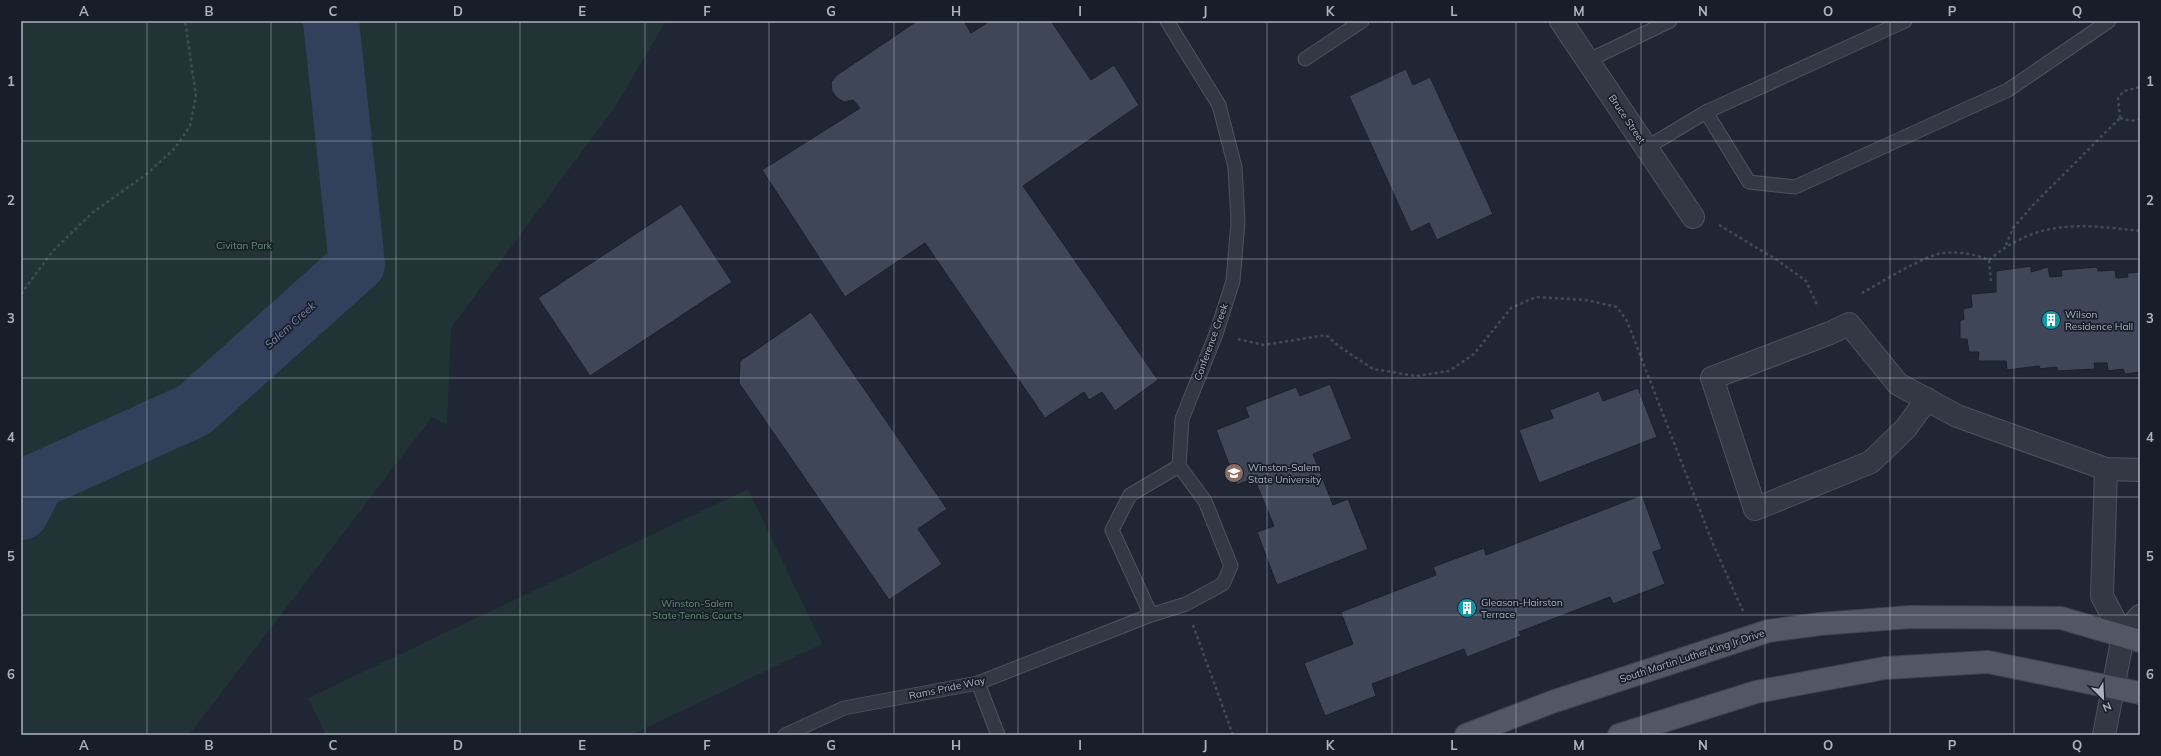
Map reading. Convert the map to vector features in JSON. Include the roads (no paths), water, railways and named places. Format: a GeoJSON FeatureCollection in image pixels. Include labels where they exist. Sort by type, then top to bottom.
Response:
{"type":"FeatureCollection","features":[{"type":"Feature","properties":{"kind":"main road","name":"South Martin Luther King Jr Drive"},"geometry":{"type":"LineString","coordinates":[[1466,735],[1552,702],[1768,631],[1820,624],[1910,617],[2061,618],[2132,639]]}},
{"type":"Feature","properties":{"kind":"main road"},"geometry":{"type":"LineString","coordinates":[[1619,735],[1756,692],[1885,668],[1988,662],[2113,686],[2140,693]]}},
{"type":"Feature","properties":{"kind":"street","name":"Bruce Street"},"geometry":{"type":"LineString","coordinates":[[1560,21],[1693,217]]}},
{"type":"Feature","properties":{"kind":"street"},"geometry":{"type":"LineString","coordinates":[[1927,399],[1906,428],[1871,462],[1755,509],[1712,378],[1830,333],[1849,324],[1898,384],[1927,399],[1957,416],[2106,469],[2140,470]]}},
{"type":"Feature","properties":{"kind":"street"},"geometry":{"type":"LineString","coordinates":[[2106,469],[2102,596],[2132,639]]}},
{"type":"Feature","properties":{"kind":"street"},"geometry":{"type":"LineString","coordinates":[[2104,735],[2113,686],[2140,616]]}},
{"type":"Feature","properties":{"kind":"lane","name":"Conference Creek"},"geometry":{"type":"LineString","coordinates":[[1167,21],[1219,105],[1235,167],[1238,222],[1233,281],[1216,334],[1182,419],[1179,466]]}},
{"type":"Feature","properties":{"kind":"lane"},"geometry":{"type":"LineString","coordinates":[[1305,59],[1362,21]]}},
{"type":"Feature","properties":{"kind":"lane"},"geometry":{"type":"LineString","coordinates":[[1587,61],[1670,21]]}},
{"type":"Feature","properties":{"kind":"lane"},"geometry":{"type":"LineString","coordinates":[[1646,148],[1706,112],[1905,21]]}},
{"type":"Feature","properties":{"kind":"lane"},"geometry":{"type":"LineString","coordinates":[[1706,112],[1749,182],[1795,187],[2008,90],[2109,21]]}},
{"type":"Feature","properties":{"kind":"lane"},"geometry":{"type":"LineString","coordinates":[[1179,466],[1205,501],[1232,566],[1223,584],[1186,604],[1151,615],[1112,530],[1130,495],[1179,466]]}},
{"type":"Feature","properties":{"kind":"lane","name":"Rams Pride Way"},"geometry":{"type":"LineString","coordinates":[[785,735],[844,708],[978,683],[1151,615]]}},
{"type":"Feature","properties":{"kind":"lane"},"geometry":{"type":"LineString","coordinates":[[978,683],[998,735]]}},
{"type":"Feature","properties":{"kind":"waterway","name":"Salem Creek"},"geometry":{"type":"LineString","coordinates":[[21,512],[37,481],[194,410],[357,264],[331,21]]}},
{"type":"Feature","properties":{"kind":"place","name":"Wilson Residence Hall"},"geometry":{"type":"Point","coordinates":[2051,320]}},
{"type":"Feature","properties":{"kind":"place","name":"Winston-Salem State University"},"geometry":{"type":"Point","coordinates":[1234,473]}},
{"type":"Feature","properties":{"kind":"place","name":"Gleason-Hairston Terrace"},"geometry":{"type":"Point","coordinates":[1467,608]}},
{"type":"Feature","properties":{"kind":"park label","name":"Civitan Park"},"geometry":{"type":"Point","coordinates":[244,245]}},
{"type":"Feature","properties":{"kind":"park label","name":"Winston-Salem State Tennis Courts"},"geometry":{"type":"Point","coordinates":[697,608]}}]}
